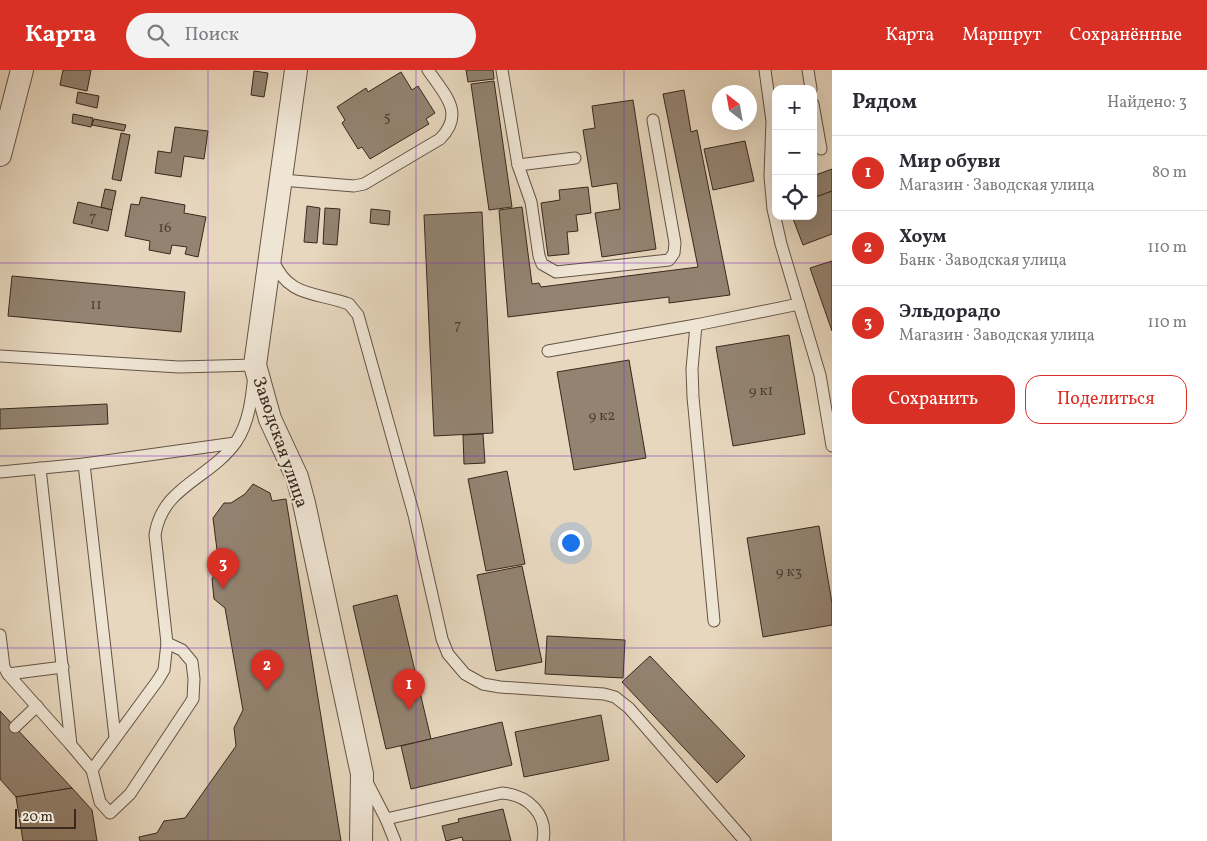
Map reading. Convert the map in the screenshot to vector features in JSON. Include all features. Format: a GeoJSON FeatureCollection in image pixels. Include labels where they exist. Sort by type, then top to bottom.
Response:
{"type":"FeatureCollection","features":[{"type":"Feature","properties":{"kind":"street"},"geometry":{"type":"LineString","coordinates":[[0,155],[22,70]]}},
{"type":"Feature","properties":{"kind":"street","name":"Заводская улица"},"geometry":{"type":"LineString","coordinates":[[296,70],[255,365],[270,419],[297,477],[362,774],[361,841]]}},
{"type":"Feature","properties":{"kind":"lane"},"geometry":{"type":"LineString","coordinates":[[282,180],[354,186],[364,184],[440,139],[448,131],[453,120],[453,111],[428,70]]}},
{"type":"Feature","properties":{"kind":"lane"},"geometry":{"type":"LineString","coordinates":[[502,70],[518,165],[531,202],[539,256],[542,264],[549,271],[556,272],[669,260],[674,253],[675,243],[654,120]]}},
{"type":"Feature","properties":{"kind":"lane"},"geometry":{"type":"LineString","coordinates":[[765,70],[772,121],[770,176],[773,209],[781,244],[820,375],[832,446]]}},
{"type":"Feature","properties":{"kind":"lane"},"geometry":{"type":"LineString","coordinates":[[808,70],[810,85]]}},
{"type":"Feature","properties":{"kind":"lane"},"geometry":{"type":"LineString","coordinates":[[817,126],[821,149]]}},
{"type":"Feature","properties":{"kind":"lane"},"geometry":{"type":"LineString","coordinates":[[518,165],[576,158]]}},
{"type":"Feature","properties":{"kind":"lane"},"geometry":{"type":"LineString","coordinates":[[271,255],[277,270],[294,287],[313,295],[349,304],[358,316],[414,515],[442,639],[455,665],[465,674],[483,684],[500,687],[604,694],[615,697],[629,708],[745,841]]}},
{"type":"Feature","properties":{"kind":"lane"},"geometry":{"type":"LineString","coordinates":[[548,351],[696,326],[800,304]]}},
{"type":"Feature","properties":{"kind":"lane"},"geometry":{"type":"LineString","coordinates":[[696,326],[692,369],[693,397],[714,621]]}},
{"type":"Feature","properties":{"kind":"lane"},"geometry":{"type":"LineString","coordinates":[[0,356],[179,367],[255,365],[249,412],[244,428],[235,443],[222,458],[169,501],[157,520],[155,535],[167,643],[164,670],[92,770]]}},
{"type":"Feature","properties":{"kind":"lane"},"geometry":{"type":"LineString","coordinates":[[0,472],[84,464],[235,443]]}},
{"type":"Feature","properties":{"kind":"lane"},"geometry":{"type":"LineString","coordinates":[[84,464],[115,737]]}},
{"type":"Feature","properties":{"kind":"lane"},"geometry":{"type":"LineString","coordinates":[[40,468],[72,745]]}},
{"type":"Feature","properties":{"kind":"lane"},"geometry":{"type":"LineString","coordinates":[[0,635],[4,667],[8,674],[92,770],[100,802],[110,813],[130,794],[190,707],[195,688],[192,662],[182,650],[167,643]]}},
{"type":"Feature","properties":{"kind":"lane"},"geometry":{"type":"LineString","coordinates":[[8,674],[63,667]]}},
{"type":"Feature","properties":{"kind":"lane"},"geometry":{"type":"LineString","coordinates":[[15,727],[37,706]]}},
{"type":"Feature","properties":{"kind":"lane"},"geometry":{"type":"LineString","coordinates":[[362,774],[386,819],[395,841]]}},
{"type":"Feature","properties":{"kind":"lane"},"geometry":{"type":"LineString","coordinates":[[386,819],[502,793],[514,794],[532,806],[541,815],[544,827],[543,841]]}},
{"type":"Feature","properties":{"kind":"building"},"geometry":{"type":"Polygon","coordinates":[[[63,70],[91,70],[87,91],[60,85],[63,70]]]}},
{"type":"Feature","properties":{"kind":"building"},"geometry":{"type":"Polygon","coordinates":[[[466,70],[493,70],[494,79],[468,82],[466,70]]]}},
{"type":"Feature","properties":{"kind":"building"},"geometry":{"type":"Polygon","coordinates":[[[254,71],[268,73],[264,97],[251,95],[254,71]]]}},
{"type":"Feature","properties":{"kind":"building"},"geometry":{"type":"Polygon","coordinates":[[[401,72],[412,90],[418,86],[435,113],[426,119],[429,124],[370,159],[362,147],[358,149],[342,123],[345,120],[337,107],[366,88],[368,92],[401,72]]]}},
{"type":"Feature","properties":{"kind":"building"},"geometry":{"type":"Polygon","coordinates":[[[494,81],[512,207],[489,210],[471,84],[494,81]]]}},
{"type":"Feature","properties":{"kind":"building"},"geometry":{"type":"Polygon","coordinates":[[[684,90],[691,132],[697,130],[730,295],[669,303],[669,297],[508,317],[499,210],[522,207],[532,284],[539,283],[541,287],[698,267],[663,94],[684,90]]]}},
{"type":"Feature","properties":{"kind":"building"},"geometry":{"type":"Polygon","coordinates":[[[78,92],[99,96],[97,108],[76,103],[78,92]]]}},
{"type":"Feature","properties":{"kind":"building"},"geometry":{"type":"Polygon","coordinates":[[[633,100],[656,249],[602,257],[595,213],[620,209],[617,183],[592,187],[583,130],[595,128],[592,106],[633,100]]]}},
{"type":"Feature","properties":{"kind":"building"},"geometry":{"type":"Polygon","coordinates":[[[73,114],[93,118],[91,127],[72,123],[73,114]]]}},
{"type":"Feature","properties":{"kind":"building"},"geometry":{"type":"Polygon","coordinates":[[[94,119],[126,125],[124,131],[92,125],[94,119]]]}},
{"type":"Feature","properties":{"kind":"building"},"geometry":{"type":"Polygon","coordinates":[[[175,127],[208,131],[204,159],[184,156],[181,177],[155,173],[158,151],[171,153],[175,127]]]}},
{"type":"Feature","properties":{"kind":"building"},"geometry":{"type":"Polygon","coordinates":[[[121,133],[130,135],[121,181],[112,179],[121,133]]]}},
{"type":"Feature","properties":{"kind":"building"},"geometry":{"type":"Polygon","coordinates":[[[745,141],[754,181],[713,190],[704,149],[745,141]]]}},
{"type":"Feature","properties":{"kind":"building"},"geometry":{"type":"Polygon","coordinates":[[[832,169],[832,191],[817,197],[817,175],[832,169]]]}},
{"type":"Feature","properties":{"kind":"building"},"geometry":{"type":"Polygon","coordinates":[[[588,187],[591,213],[576,215],[578,231],[567,232],[569,254],[548,256],[541,203],[560,200],[559,190],[588,187]]]}},
{"type":"Feature","properties":{"kind":"building"},"geometry":{"type":"Polygon","coordinates":[[[105,189],[116,191],[112,210],[101,207],[105,189]]]}},
{"type":"Feature","properties":{"kind":"building"},"geometry":{"type":"Polygon","coordinates":[[[832,191],[832,234],[803,245],[794,220],[817,220],[817,197],[832,191]]]}},
{"type":"Feature","properties":{"kind":"building"},"geometry":{"type":"Polygon","coordinates":[[[141,197],[185,205],[184,213],[206,217],[198,257],[185,254],[187,247],[172,245],[170,254],[149,250],[150,241],[125,236],[131,204],[139,205],[141,197]]]}},
{"type":"Feature","properties":{"kind":"building"},"geometry":{"type":"Polygon","coordinates":[[[78,202],[112,210],[108,231],[73,223],[78,202]]]}},
{"type":"Feature","properties":{"kind":"building"},"geometry":{"type":"Polygon","coordinates":[[[307,206],[320,208],[317,243],[304,242],[307,206]]]}},
{"type":"Feature","properties":{"kind":"building"},"geometry":{"type":"Polygon","coordinates":[[[325,208],[340,209],[337,245],[323,244],[325,208]]]}},
{"type":"Feature","properties":{"kind":"building"},"geometry":{"type":"Polygon","coordinates":[[[371,209],[390,211],[389,225],[370,223],[371,209]]]}},
{"type":"Feature","properties":{"kind":"building"},"geometry":{"type":"Polygon","coordinates":[[[482,212],[493,433],[434,436],[424,215],[482,212]]]}},
{"type":"Feature","properties":{"kind":"building"},"geometry":{"type":"Polygon","coordinates":[[[832,261],[832,331],[810,268],[832,261]]]}},
{"type":"Feature","properties":{"kind":"building"},"geometry":{"type":"Polygon","coordinates":[[[12,276],[185,292],[181,332],[8,316],[12,276]]]}},
{"type":"Feature","properties":{"kind":"building"},"geometry":{"type":"Polygon","coordinates":[[[789,335],[805,434],[733,446],[716,347],[789,335]]]}},
{"type":"Feature","properties":{"kind":"building"},"geometry":{"type":"Polygon","coordinates":[[[629,360],[646,458],[574,470],[557,372],[629,360]]]}},
{"type":"Feature","properties":{"kind":"building"},"geometry":{"type":"Polygon","coordinates":[[[107,404],[108,424],[0,429],[0,409],[107,404]]]}},
{"type":"Feature","properties":{"kind":"building"},"geometry":{"type":"Polygon","coordinates":[[[483,434],[485,463],[464,464],[463,435],[483,434]]]}},
{"type":"Feature","properties":{"kind":"building"},"geometry":{"type":"Polygon","coordinates":[[[507,471],[525,564],[486,571],[468,479],[507,471]]]}},
{"type":"Feature","properties":{"kind":"building"},"geometry":{"type":"Polygon","coordinates":[[[253,484],[270,493],[272,501],[286,499],[341,841],[140,841],[139,837],[157,833],[164,821],[185,818],[236,746],[234,728],[243,710],[225,608],[214,599],[212,579],[219,566],[213,518],[224,503],[231,503],[245,494],[253,484]]]}},
{"type":"Feature","properties":{"kind":"building"},"geometry":{"type":"Polygon","coordinates":[[[819,526],[832,603],[832,625],[763,637],[747,538],[819,526]]]}},
{"type":"Feature","properties":{"kind":"building"},"geometry":{"type":"Polygon","coordinates":[[[522,566],[542,662],[496,671],[477,575],[522,566]]]}},
{"type":"Feature","properties":{"kind":"building"},"geometry":{"type":"Polygon","coordinates":[[[397,595],[431,739],[386,749],[353,606],[397,595]]]}},
{"type":"Feature","properties":{"kind":"building"},"geometry":{"type":"Polygon","coordinates":[[[547,636],[625,640],[623,678],[545,674],[547,636]]]}},
{"type":"Feature","properties":{"kind":"building"},"geometry":{"type":"Polygon","coordinates":[[[650,656],[745,756],[717,783],[622,682],[650,656]]]}},
{"type":"Feature","properties":{"kind":"building"},"geometry":{"type":"Polygon","coordinates":[[[0,711],[72,788],[16,797],[0,779],[0,711]]]}},
{"type":"Feature","properties":{"kind":"building"},"geometry":{"type":"Polygon","coordinates":[[[601,715],[609,760],[524,777],[515,732],[601,715]]]}},
{"type":"Feature","properties":{"kind":"building"},"geometry":{"type":"Polygon","coordinates":[[[502,722],[512,765],[411,789],[401,746],[502,722]]]}},
{"type":"Feature","properties":{"kind":"building"},"geometry":{"type":"Polygon","coordinates":[[[72,788],[92,810],[97,841],[23,841],[16,797],[72,788]]]}},
{"type":"Feature","properties":{"kind":"building"},"geometry":{"type":"Polygon","coordinates":[[[503,809],[511,841],[463,841],[462,837],[446,841],[442,826],[459,822],[458,819],[503,809]]]}},
{"type":"Feature","properties":{"kind":"place","name":"Эльдорадо"},"geometry":{"type":"Point","coordinates":[223,589]}},
{"type":"Feature","properties":{"kind":"place","name":"Хоум"},"geometry":{"type":"Point","coordinates":[267,691]}},
{"type":"Feature","properties":{"kind":"place","name":"Мир обуви"},"geometry":{"type":"Point","coordinates":[409,710]}}]}
